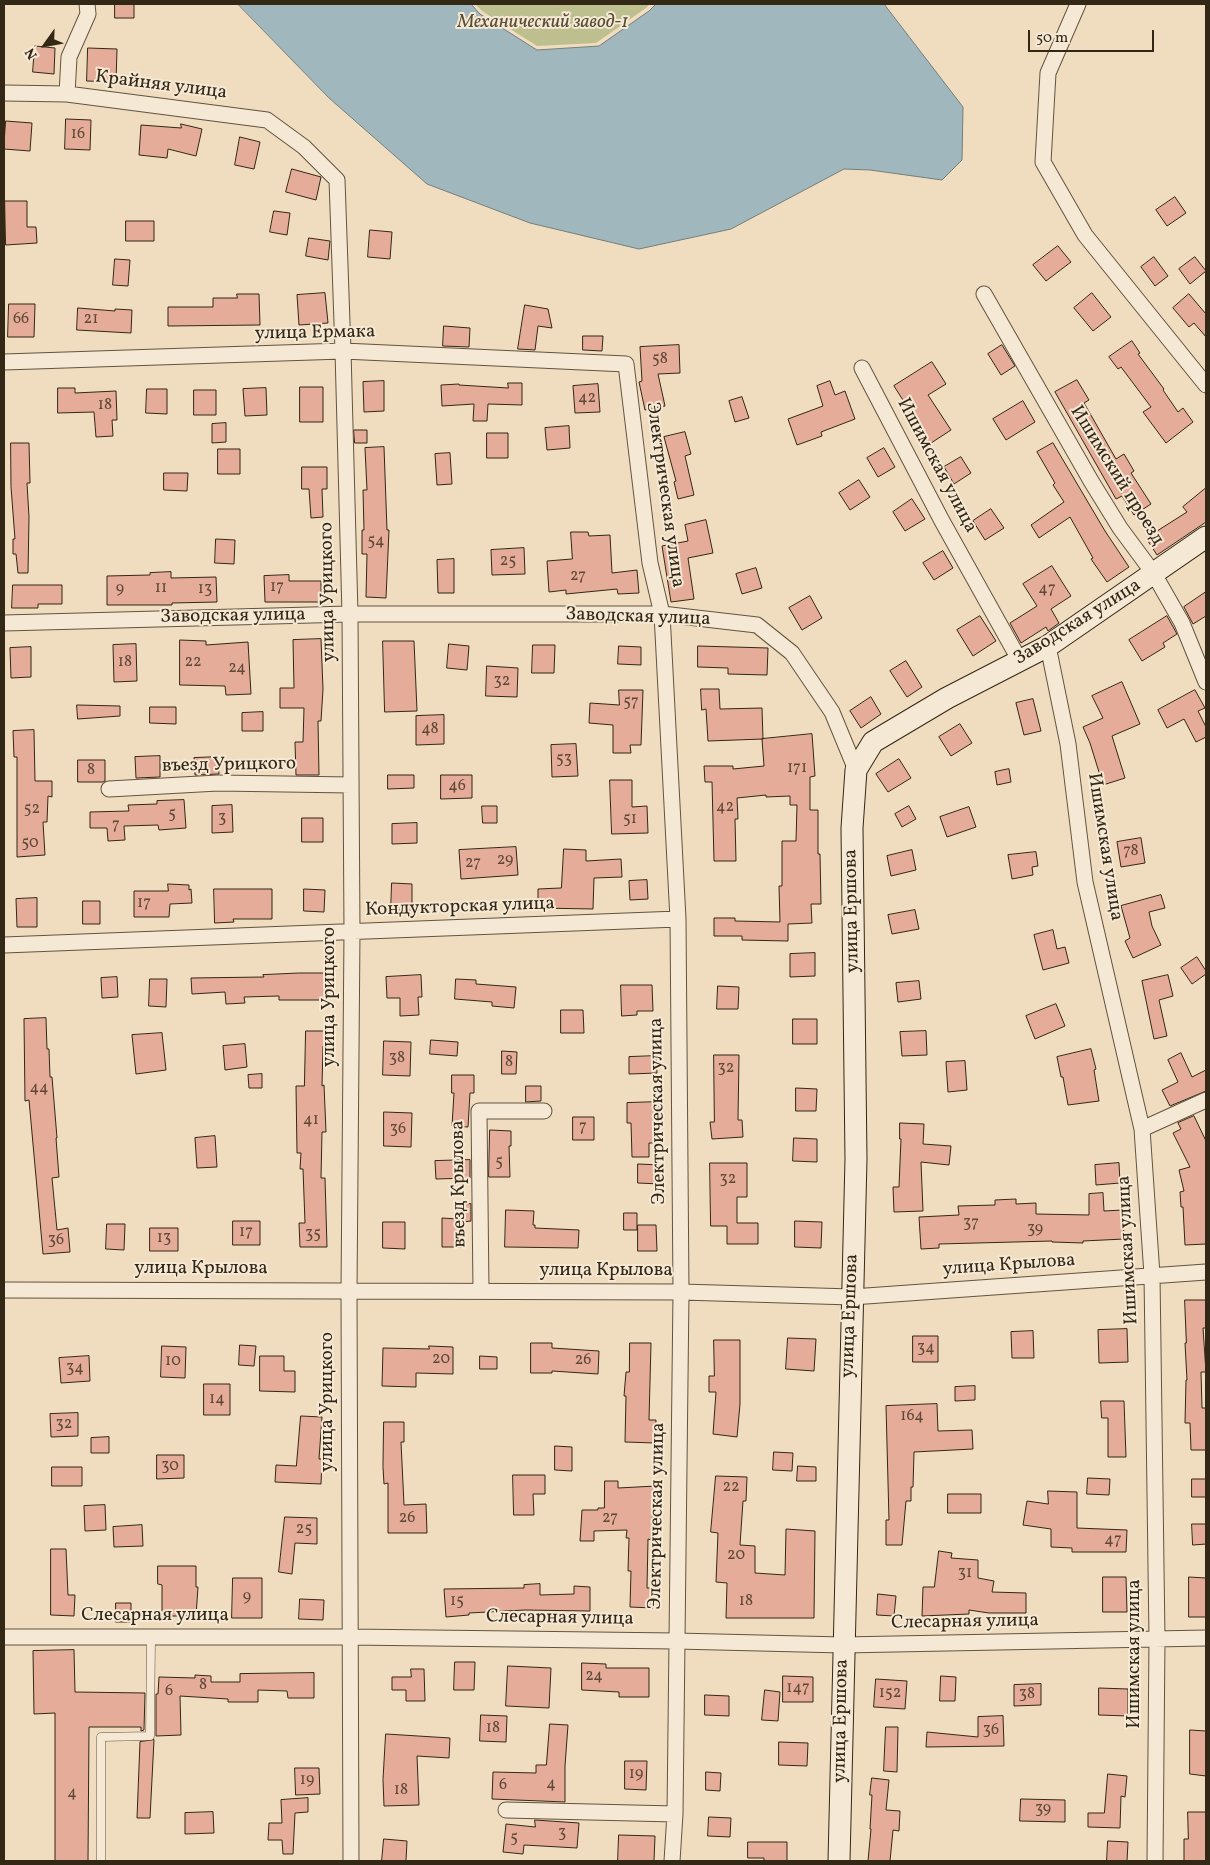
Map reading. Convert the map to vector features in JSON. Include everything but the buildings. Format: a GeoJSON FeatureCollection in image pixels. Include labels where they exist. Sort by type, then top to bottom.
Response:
{"type":"FeatureCollection","features":[{"type":"Feature","properties":{"kind":"street"},"geometry":{"type":"LineString","coordinates":[[67,94],[69,57],[88,14],[87,4]]}},
{"type":"Feature","properties":{"kind":"street"},"geometry":{"type":"LineString","coordinates":[[1078,4],[1048,73],[1044,162],[1085,235],[1206,385]]}},
{"type":"Feature","properties":{"kind":"street","name":"Крайняя улица"},"geometry":{"type":"LineString","coordinates":[[4,93],[67,94],[267,120],[304,147]]}},
{"type":"Feature","properties":{"kind":"street","name":"улица Урицкого"},"geometry":{"type":"LineString","coordinates":[[304,147],[337,180],[343,351],[350,614],[352,932],[349,1291],[351,1861]]}},
{"type":"Feature","properties":{"kind":"street","name":"Ишимский проезд"},"geometry":{"type":"LineString","coordinates":[[984,294],[1091,481],[1120,528],[1154,574],[1182,623],[1206,682]]}},
{"type":"Feature","properties":{"kind":"street","name":"улица Ермака"},"geometry":{"type":"LineString","coordinates":[[4,362],[343,351],[626,364]]}},
{"type":"Feature","properties":{"kind":"street","name":"Электрическая улица"},"geometry":{"type":"LineString","coordinates":[[626,364],[650,564],[662,614],[678,919],[681,1292],[675,1814],[672,1861]]}},
{"type":"Feature","properties":{"kind":"street","name":"Ишимская улица"},"geometry":{"type":"LineString","coordinates":[[862,368],[942,521],[1020,661]]}},
{"type":"Feature","properties":{"kind":"street","name":"Заводская улица"},"geometry":{"type":"LineString","coordinates":[[856,770],[873,742],[939,702],[1048,646],[1206,537]]}},
{"type":"Feature","properties":{"kind":"street","name":"Заводская улица"},"geometry":{"type":"LineString","coordinates":[[4,623],[350,614],[662,614],[757,625],[792,653],[832,712],[856,770]]}},
{"type":"Feature","properties":{"kind":"street","name":"Ишимская улица"},"geometry":{"type":"LineString","coordinates":[[1048,646],[1068,744],[1085,882],[1142,1129],[1152,1275],[1157,1639],[1155,1861]]}},
{"type":"Feature","properties":{"kind":"street","name":"улица Ершова"},"geometry":{"type":"LineString","coordinates":[[839,1861],[856,1159],[852,828],[856,770]]}},
{"type":"Feature","properties":{"kind":"street","name":"въезд Урицкого"},"geometry":{"type":"LineString","coordinates":[[109,789],[218,783],[351,785]]}},
{"type":"Feature","properties":{"kind":"street","name":"Кондукторская улица"},"geometry":{"type":"LineString","coordinates":[[4,945],[678,919]]}},
{"type":"Feature","properties":{"kind":"street"},"geometry":{"type":"LineString","coordinates":[[1142,1129],[1206,1100]]}},
{"type":"Feature","properties":{"kind":"street","name":"въезд Крылова"},"geometry":{"type":"LineString","coordinates":[[481,1291],[479,1111],[544,1111]]}},
{"type":"Feature","properties":{"kind":"street","name":"улица Крылова"},"geometry":{"type":"LineString","coordinates":[[4,1290],[681,1292],[852,1297],[1206,1272]]}},
{"type":"Feature","properties":{"kind":"street","name":"Слесарная улица"},"geometry":{"type":"LineString","coordinates":[[4,1637],[350,1637],[843,1645],[1206,1638]]}},
{"type":"Feature","properties":{"kind":"street"},"geometry":{"type":"LineString","coordinates":[[506,1810],[675,1814]]}},
{"type":"Feature","properties":{"kind":"lane"},"geometry":{"type":"LineString","coordinates":[[101,1861],[101,1737],[150,1736],[151,1637]]}},
{"type":"Feature","properties":{"kind":"green space","name":"Механический завод-1"},"geometry":{"type":"Polygon","coordinates":[[[475,4],[650,4],[596,43],[537,46],[482,11],[475,4]]]}},
{"type":"Feature","properties":{"kind":"water"},"geometry":{"type":"Polygon","coordinates":[[[238,4],[471,4],[480,14],[537,50],[599,46],[656,4],[884,4],[963,107],[962,160],[942,180],[870,170],[844,169],[731,229],[639,249],[530,223],[427,184],[329,98],[238,4]]]}}]}
